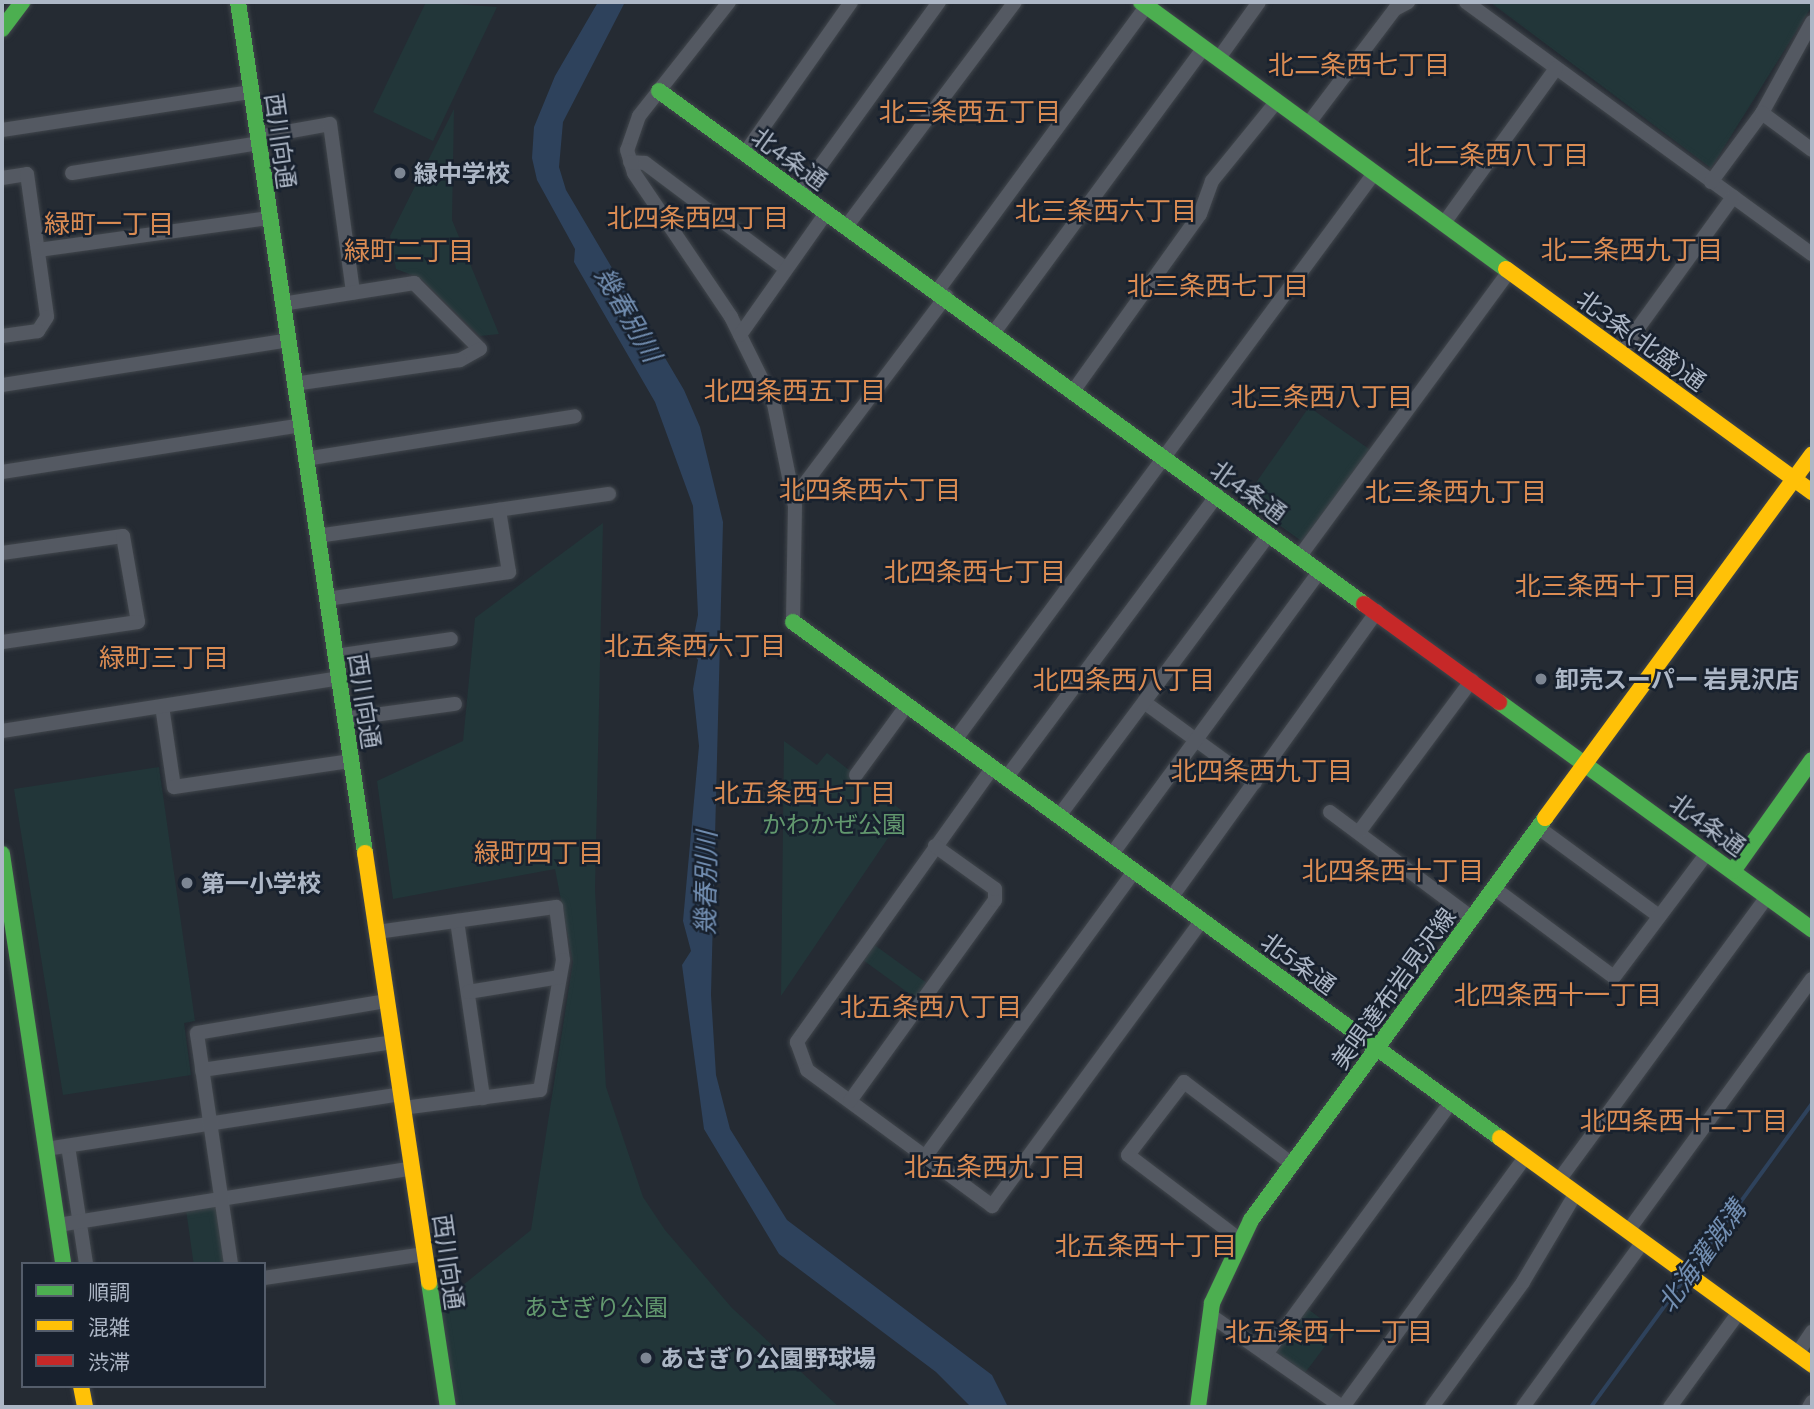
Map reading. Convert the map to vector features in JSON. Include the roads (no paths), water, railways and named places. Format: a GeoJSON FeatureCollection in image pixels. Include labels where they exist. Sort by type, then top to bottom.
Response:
{"type":"FeatureCollection","features":[{"type":"Feature","properties":{"kind":"street"},"geometry":{"type":"LineString","coordinates":[[2,29],[22,2]]}},
{"type":"Feature","properties":{"kind":"street","name":"西川向通"},"geometry":{"type":"LineString","coordinates":[[238,2],[448,1407]]}},
{"type":"Feature","properties":{"kind":"street"},"geometry":{"type":"LineString","coordinates":[[729,2],[659,91],[629,137],[630,162],[740,335],[784,433],[794,498],[793,622]]}},
{"type":"Feature","properties":{"kind":"street"},"geometry":{"type":"LineString","coordinates":[[744,153],[851,2]]}},
{"type":"Feature","properties":{"kind":"street"},"geometry":{"type":"LineString","coordinates":[[800,194],[939,2]]}},
{"type":"Feature","properties":{"kind":"street"},"geometry":{"type":"LineString","coordinates":[[846,227],[1015,2]]}},
{"type":"Feature","properties":{"kind":"street"},"geometry":{"type":"LineString","coordinates":[[1219,58],[1259,2]]}},
{"type":"Feature","properties":{"kind":"street"},"geometry":{"type":"LineString","coordinates":[[1308,124],[1395,9],[1408,2]]}},
{"type":"Feature","properties":{"kind":"street"},"geometry":{"type":"LineString","coordinates":[[1465,2],[1812,254]]}},
{"type":"Feature","properties":{"kind":"street"},"geometry":{"type":"LineString","coordinates":[[794,498],[942,293],[1144,4]]}},
{"type":"Feature","properties":{"kind":"street","name":"北3条(北盛)通"},"geometry":{"type":"LineString","coordinates":[[1144,4],[1812,492]]}},
{"type":"Feature","properties":{"kind":"street"},"geometry":{"type":"LineString","coordinates":[[1711,182],[1762,113],[1812,22]]}},
{"type":"Feature","properties":{"kind":"street"},"geometry":{"type":"LineString","coordinates":[[995,331],[1204,48]]}},
{"type":"Feature","properties":{"kind":"street"},"geometry":{"type":"LineString","coordinates":[[1444,223],[1556,68]]}},
{"type":"Feature","properties":{"kind":"street","name":"北4条通"},"geometry":{"type":"LineString","coordinates":[[659,91],[826,213],[995,331],[1812,929]]}},
{"type":"Feature","properties":{"kind":"street"},"geometry":{"type":"LineString","coordinates":[[2,130],[251,92]]}},
{"type":"Feature","properties":{"kind":"street"},"geometry":{"type":"LineString","coordinates":[[1074,390],[1200,214],[1212,181],[1277,101]]}},
{"type":"Feature","properties":{"kind":"street"},"geometry":{"type":"LineString","coordinates":[[1762,113],[1812,150]]}},
{"type":"Feature","properties":{"kind":"street"},"geometry":{"type":"LineString","coordinates":[[72,173],[258,140],[330,124],[353,292]]}},
{"type":"Feature","properties":{"kind":"street"},"geometry":{"type":"LineString","coordinates":[[630,162],[645,163],[786,269]]}},
{"type":"Feature","properties":{"kind":"street"},"geometry":{"type":"LineString","coordinates":[[955,740],[1167,458],[1374,172]]}},
{"type":"Feature","properties":{"kind":"street"},"geometry":{"type":"LineString","coordinates":[[2,178],[27,174],[46,322],[38,331],[2,337]]}},
{"type":"Feature","properties":{"kind":"street"},"geometry":{"type":"LineString","coordinates":[[1620,353],[1733,197]]}},
{"type":"Feature","properties":{"kind":"street"},"geometry":{"type":"LineString","coordinates":[[740,335],[826,213]]}},
{"type":"Feature","properties":{"kind":"street"},"geometry":{"type":"LineString","coordinates":[[38,250],[270,218]]}},
{"type":"Feature","properties":{"kind":"street"},"geometry":{"type":"LineString","coordinates":[[1300,556],[1509,272]]}},
{"type":"Feature","properties":{"kind":"street"},"geometry":{"type":"LineString","coordinates":[[282,304],[414,283],[480,349],[460,360],[294,383]]}},
{"type":"Feature","properties":{"kind":"street"},"geometry":{"type":"LineString","coordinates":[[2,385],[288,340]]}},
{"type":"Feature","properties":{"kind":"street"},"geometry":{"type":"LineString","coordinates":[[305,459],[575,416]]}},
{"type":"Feature","properties":{"kind":"street"},"geometry":{"type":"LineString","coordinates":[[2,472],[300,425]]}},
{"type":"Feature","properties":{"kind":"street","name":"美唄達布岩見沢線"},"geometry":{"type":"LineString","coordinates":[[1198,1407],[1210,1315],[1239,1240],[1812,455]]}},
{"type":"Feature","properties":{"kind":"street"},"geometry":{"type":"LineString","coordinates":[[317,536],[609,494]]}},
{"type":"Feature","properties":{"kind":"street"},"geometry":{"type":"LineString","coordinates":[[1007,778],[1217,495]]}},
{"type":"Feature","properties":{"kind":"street"},"geometry":{"type":"LineString","coordinates":[[327,599],[509,572],[499,510]]}},
{"type":"Feature","properties":{"kind":"street"},"geometry":{"type":"LineString","coordinates":[[1059,816],[1269,534]]}},
{"type":"Feature","properties":{"kind":"street"},"geometry":{"type":"LineString","coordinates":[[2,553],[123,536],[138,622],[2,642]]}},
{"type":"Feature","properties":{"kind":"street"},"geometry":{"type":"LineString","coordinates":[[1112,854],[1320,571]]}},
{"type":"Feature","properties":{"kind":"street"},"geometry":{"type":"LineString","coordinates":[[1171,898],[1377,611]]}},
{"type":"Feature","properties":{"kind":"street","name":"北5条通"},"geometry":{"type":"LineString","coordinates":[[793,622],[1812,1365]]}},
{"type":"Feature","properties":{"kind":"street"},"geometry":{"type":"LineString","coordinates":[[335,656],[452,639]]}},
{"type":"Feature","properties":{"kind":"street"},"geometry":{"type":"LineString","coordinates":[[2,731],[339,678]]}},
{"type":"Feature","properties":{"kind":"street"},"geometry":{"type":"LineString","coordinates":[[1359,832],[1472,680]]}},
{"type":"Feature","properties":{"kind":"street"},"geometry":{"type":"LineString","coordinates":[[1144,702],[1255,783]]}},
{"type":"Feature","properties":{"kind":"street"},"geometry":{"type":"LineString","coordinates":[[345,719],[455,704]]}},
{"type":"Feature","properties":{"kind":"street"},"geometry":{"type":"LineString","coordinates":[[856,775],[907,705]]}},
{"type":"Feature","properties":{"kind":"street"},"geometry":{"type":"LineString","coordinates":[[162,706],[174,787],[351,761]]}},
{"type":"Feature","properties":{"kind":"street"},"geometry":{"type":"LineString","coordinates":[[1733,871],[1812,760]]}},
{"type":"Feature","properties":{"kind":"street"},"geometry":{"type":"LineString","coordinates":[[993,767],[799,1031],[801,1063],[925,1157],[992,1206],[1202,920]]}},
{"type":"Feature","properties":{"kind":"street"},"geometry":{"type":"LineString","coordinates":[[1331,812],[1472,918]]}},
{"type":"Feature","properties":{"kind":"street"},"geometry":{"type":"LineString","coordinates":[[1539,828],[1659,916]]}},
{"type":"Feature","properties":{"kind":"street"},"geometry":{"type":"LineString","coordinates":[[850,1101],[995,900],[995,889],[935,846]]}},
{"type":"Feature","properties":{"kind":"street"},"geometry":{"type":"LineString","coordinates":[[1494,888],[1614,977],[1708,852]]}},
{"type":"Feature","properties":{"kind":"street"},"geometry":{"type":"LineString","coordinates":[[2,855],[63,1262]]}},
{"type":"Feature","properties":{"kind":"street"},"geometry":{"type":"LineString","coordinates":[[925,1157],[1134,870]]}},
{"type":"Feature","properties":{"kind":"street"},"geometry":{"type":"LineString","coordinates":[[1559,1180],[1768,896]]}},
{"type":"Feature","properties":{"kind":"street"},"geometry":{"type":"LineString","coordinates":[[46,1149],[211,1124],[402,1101],[483,1098],[540,1090],[560,977],[556,907],[377,932]]}},
{"type":"Feature","properties":{"kind":"street"},"geometry":{"type":"LineString","coordinates":[[457,921],[483,1098]]}},
{"type":"Feature","properties":{"kind":"street"},"geometry":{"type":"LineString","coordinates":[[468,992],[560,977]]}},
{"type":"Feature","properties":{"kind":"street"},"geometry":{"type":"LineString","coordinates":[[1628,1231],[1812,979]]}},
{"type":"Feature","properties":{"kind":"street"},"geometry":{"type":"LineString","coordinates":[[231,1262],[197,1032],[387,1001]]}},
{"type":"Feature","properties":{"kind":"street"},"geometry":{"type":"LineString","coordinates":[[202,1070],[393,1042]]}},
{"type":"Feature","properties":{"kind":"street"},"geometry":{"type":"LineString","coordinates":[[1239,1240],[1128,1155],[1184,1082],[1293,1164]]}},
{"type":"Feature","properties":{"kind":"street"},"geometry":{"type":"LineString","coordinates":[[1266,1354],[1451,1102]]}},
{"type":"Feature","properties":{"kind":"street"},"geometry":{"type":"LineString","coordinates":[[68,1146],[86,1262]]}},
{"type":"Feature","properties":{"kind":"street"},"geometry":{"type":"LineString","coordinates":[[1210,1315],[1342,1407],[1526,1156]]}},
{"type":"Feature","properties":{"kind":"street"},"geometry":{"type":"LineString","coordinates":[[58,1225],[412,1168]]}},
{"type":"Feature","properties":{"kind":"street"},"geometry":{"type":"LineString","coordinates":[[1432,1407],[1523,1282],[1576,1193]]}},
{"type":"Feature","properties":{"kind":"street"},"geometry":{"type":"LineString","coordinates":[[1523,1407],[1643,1242]]}},
{"type":"Feature","properties":{"kind":"street"},"geometry":{"type":"LineString","coordinates":[[266,1278],[424,1254]]}},
{"type":"Feature","properties":{"kind":"street"},"geometry":{"type":"LineString","coordinates":[[1671,1407],[1739,1312]]}},
{"type":"Feature","properties":{"kind":"street"},"geometry":{"type":"LineString","coordinates":[[1797,1354],[1812,1332]]}},
{"type":"Feature","properties":{"kind":"street"},"geometry":{"type":"LineString","coordinates":[[82,1388],[85,1407]]}},
{"type":"Feature","properties":{"kind":"street"},"geometry":{"type":"LineString","coordinates":[[1809,1407],[1812,1402]]}},
{"type":"Feature","properties":{"kind":"water","name":"幾春別川"},"geometry":{"type":"Polygon","coordinates":[[[598,2],[625,2],[563,122],[559,167],[566,190],[684,390],[700,427],[723,522],[711,995],[716,1075],[730,1129],[787,1220],[992,1375],[1008,1407],[971,1407],[936,1372],[779,1254],[704,1129],[682,965],[691,951],[683,921],[699,746],[693,689],[698,660],[691,651],[698,615],[693,506],[655,402],[574,262],[575,249],[537,180],[532,158],[534,127],[555,76],[598,2]]]}},
{"type":"Feature","properties":{"kind":"waterway","name":"北海灌漑溝"},"geometry":{"type":"LineString","coordinates":[[1692,1269],[1812,1104]]}},
{"type":"Feature","properties":{"kind":"waterway","name":"北海灌漑溝"},"geometry":{"type":"LineString","coordinates":[[1591,1407],[1683,1281]]}},
{"type":"Feature","properties":{"kind":"place","name":"緑中学校"},"geometry":{"type":"Point","coordinates":[400,173]}},
{"type":"Feature","properties":{"kind":"place","name":"卸売スーパー 岩見沢店"},"geometry":{"type":"Point","coordinates":[1541,679]}},
{"type":"Feature","properties":{"kind":"place","name":"第一小学校"},"geometry":{"type":"Point","coordinates":[187,883]}},
{"type":"Feature","properties":{"kind":"place","name":"あさぎり公園野球場"},"geometry":{"type":"Point","coordinates":[646,1358]}},
{"type":"Feature","properties":{"kind":"district","name":"北二条西七丁目"},"geometry":{"type":"Point","coordinates":[1359,64]}},
{"type":"Feature","properties":{"kind":"district","name":"北三条西五丁目"},"geometry":{"type":"Point","coordinates":[970,111]}},
{"type":"Feature","properties":{"kind":"district","name":"北二条西八丁目"},"geometry":{"type":"Point","coordinates":[1498,154]}},
{"type":"Feature","properties":{"kind":"district","name":"北三条西六丁目"},"geometry":{"type":"Point","coordinates":[1106,210]}},
{"type":"Feature","properties":{"kind":"district","name":"北四条西四丁目"},"geometry":{"type":"Point","coordinates":[698,217]}},
{"type":"Feature","properties":{"kind":"district","name":"緑町一丁目"},"geometry":{"type":"Point","coordinates":[109,223]}},
{"type":"Feature","properties":{"kind":"district","name":"北二条西九丁目"},"geometry":{"type":"Point","coordinates":[1632,249]}},
{"type":"Feature","properties":{"kind":"district","name":"緑町二丁目"},"geometry":{"type":"Point","coordinates":[409,250]}},
{"type":"Feature","properties":{"kind":"district","name":"北三条西七丁目"},"geometry":{"type":"Point","coordinates":[1218,285]}},
{"type":"Feature","properties":{"kind":"district","name":"北四条西五丁目"},"geometry":{"type":"Point","coordinates":[795,390]}},
{"type":"Feature","properties":{"kind":"district","name":"北三条西八丁目"},"geometry":{"type":"Point","coordinates":[1322,396]}},
{"type":"Feature","properties":{"kind":"district","name":"北四条西六丁目"},"geometry":{"type":"Point","coordinates":[870,489]}},
{"type":"Feature","properties":{"kind":"district","name":"北三条西九丁目"},"geometry":{"type":"Point","coordinates":[1456,491]}},
{"type":"Feature","properties":{"kind":"district","name":"北四条西七丁目"},"geometry":{"type":"Point","coordinates":[975,571]}},
{"type":"Feature","properties":{"kind":"district","name":"北三条西十丁目"},"geometry":{"type":"Point","coordinates":[1606,585]}},
{"type":"Feature","properties":{"kind":"district","name":"北五条西六丁目"},"geometry":{"type":"Point","coordinates":[695,645]}},
{"type":"Feature","properties":{"kind":"district","name":"緑町三丁目"},"geometry":{"type":"Point","coordinates":[164,657]}},
{"type":"Feature","properties":{"kind":"district","name":"北四条西八丁目"},"geometry":{"type":"Point","coordinates":[1124,679]}},
{"type":"Feature","properties":{"kind":"district","name":"北四条西九丁目"},"geometry":{"type":"Point","coordinates":[1262,770]}},
{"type":"Feature","properties":{"kind":"district","name":"北五条西七丁目"},"geometry":{"type":"Point","coordinates":[805,792]}},
{"type":"Feature","properties":{"kind":"district","name":"緑町四丁目"},"geometry":{"type":"Point","coordinates":[539,852]}},
{"type":"Feature","properties":{"kind":"district","name":"北四条西十丁目"},"geometry":{"type":"Point","coordinates":[1393,870]}},
{"type":"Feature","properties":{"kind":"district","name":"北四条西十一丁目"},"geometry":{"type":"Point","coordinates":[1558,994]}},
{"type":"Feature","properties":{"kind":"district","name":"北五条西八丁目"},"geometry":{"type":"Point","coordinates":[931,1006]}},
{"type":"Feature","properties":{"kind":"district","name":"北四条西十二丁目"},"geometry":{"type":"Point","coordinates":[1684,1120]}},
{"type":"Feature","properties":{"kind":"district","name":"北五条西九丁目"},"geometry":{"type":"Point","coordinates":[995,1166]}},
{"type":"Feature","properties":{"kind":"district","name":"北五条西十丁目"},"geometry":{"type":"Point","coordinates":[1146,1245]}},
{"type":"Feature","properties":{"kind":"district","name":"北五条西十一丁目"},"geometry":{"type":"Point","coordinates":[1329,1331]}},
{"type":"Feature","properties":{"kind":"park label","name":"かわかぜ公園"},"geometry":{"type":"Point","coordinates":[834,824]}},
{"type":"Feature","properties":{"kind":"park label","name":"あさぎり公園"},"geometry":{"type":"Point","coordinates":[596,1307]}}]}
